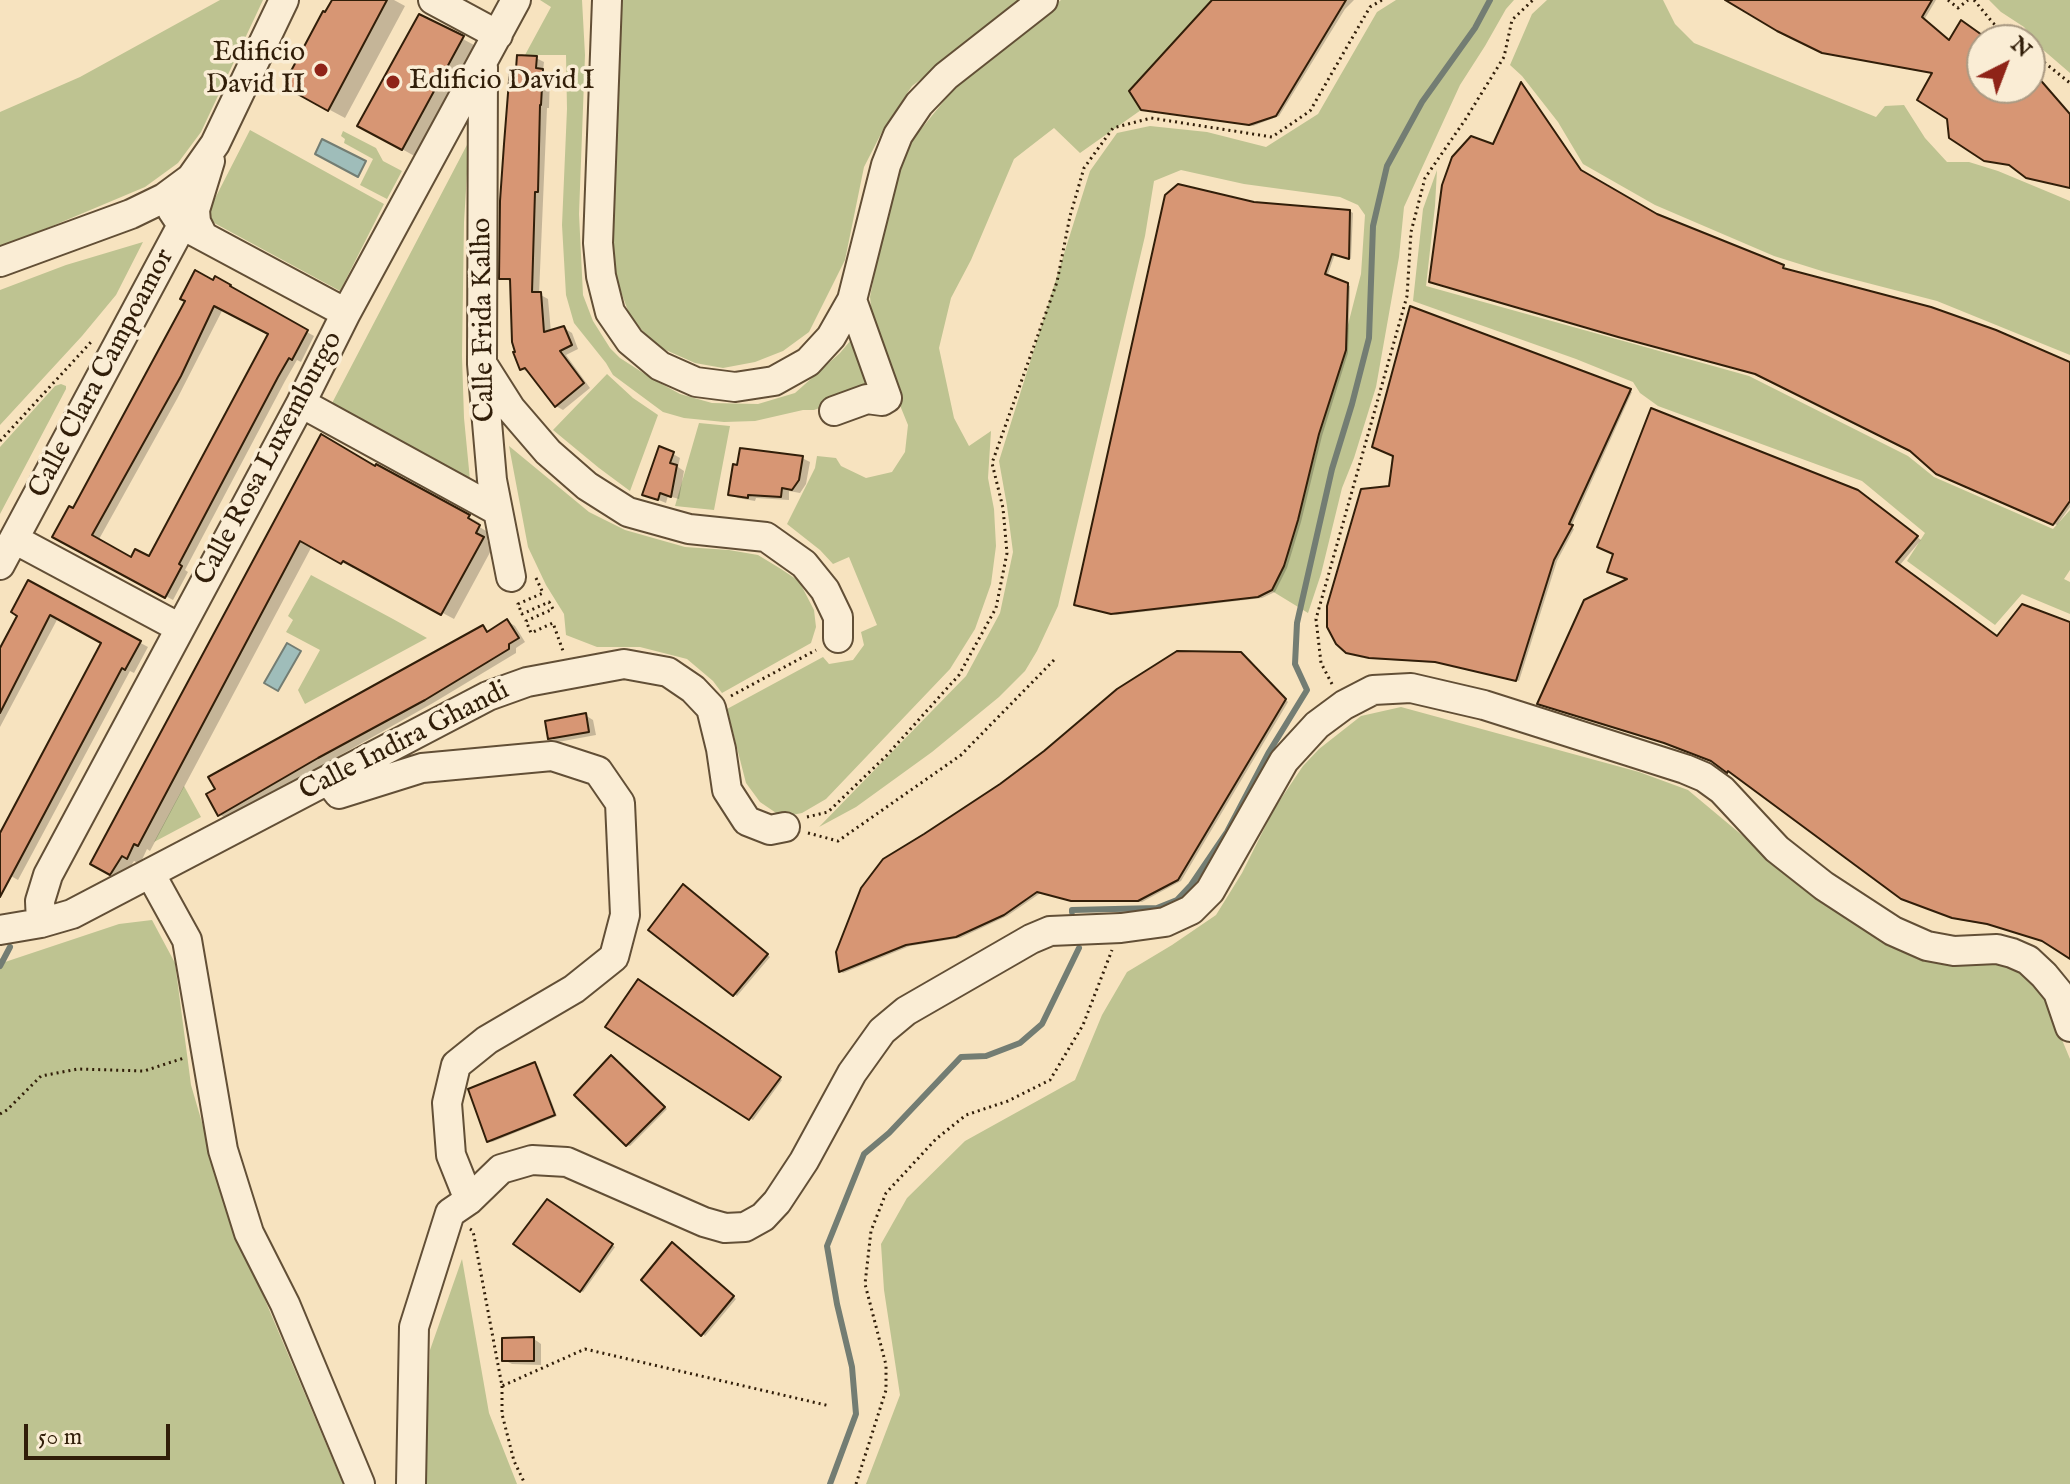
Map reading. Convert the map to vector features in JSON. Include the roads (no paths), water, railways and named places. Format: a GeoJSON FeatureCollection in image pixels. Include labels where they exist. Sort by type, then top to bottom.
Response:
{"type":"FeatureCollection","features":[{"type":"Feature","properties":{"kind":"street"},"geometry":{"type":"LineString","coordinates":[[0,262],[131,214],[164,198],[191,178],[215,144],[284,0]]}},
{"type":"Feature","properties":{"kind":"street"},"geometry":{"type":"LineString","coordinates":[[433,0],[498,35]]}},
{"type":"Feature","properties":{"kind":"street","name":"Calle Rosa Luxemburgo"},"geometry":{"type":"LineString","coordinates":[[41,923],[40,901],[48,875],[516,0]]}},
{"type":"Feature","properties":{"kind":"street"},"geometry":{"type":"LineString","coordinates":[[607,0],[598,243],[601,276],[610,312],[630,341],[660,366],[696,382],[735,387],[774,381],[808,362],[831,337],[852,300],[886,165],[898,135],[919,104],[946,76],[1043,0]]}},
{"type":"Feature","properties":{"kind":"street","name":"Calle Frida Kalho"},"geometry":{"type":"LineString","coordinates":[[484,62],[482,364],[492,480],[511,577]]}},
{"type":"Feature","properties":{"kind":"street","name":"Calle Clara Campoamor"},"geometry":{"type":"LineString","coordinates":[[0,565],[196,222],[195,210],[215,144]]}},
{"type":"Feature","properties":{"kind":"street"},"geometry":{"type":"LineString","coordinates":[[164,198],[185,237]]}},
{"type":"Feature","properties":{"kind":"street"},"geometry":{"type":"LineString","coordinates":[[131,214],[162,216],[169,223],[172,234],[185,237],[346,313]]}},
{"type":"Feature","properties":{"kind":"street"},"geometry":{"type":"LineString","coordinates":[[834,411],[867,399],[882,401],[887,398],[852,300]]}},
{"type":"Feature","properties":{"kind":"street"},"geometry":{"type":"LineString","coordinates":[[482,364],[511,409],[548,452],[587,486],[628,512],[689,529],[766,537],[804,564],[825,590],[838,617],[838,638]]}},
{"type":"Feature","properties":{"kind":"street"},"geometry":{"type":"LineString","coordinates":[[301,403],[498,511]]}},
{"type":"Feature","properties":{"kind":"street"},"geometry":{"type":"LineString","coordinates":[[14,539],[180,628]]}},
{"type":"Feature","properties":{"kind":"street","name":"Calle Indira Ghandi"},"geometry":{"type":"LineString","coordinates":[[0,930],[72,914],[488,696],[527,682],[624,664],[668,672],[693,689],[711,708],[727,790],[747,821],[770,830],[785,827]]}},
{"type":"Feature","properties":{"kind":"street"},"geometry":{"type":"LineString","coordinates":[[411,1484],[414,1327],[460,1207],[501,1169],[532,1160],[567,1162],[704,1222],[725,1228],[745,1227],[763,1217],[777,1202],[804,1161],[866,1051],[882,1031],[906,1011],[1050,931],[1121,928],[1165,922],[1191,910],[1210,891],[1284,761],[1317,725],[1344,705],[1373,690],[1411,688],[1484,705],[1695,773],[1722,790],[1788,858],[1824,886],[1893,931],[1927,946],[1954,951],[1997,949],[2028,960],[2058,992],[2070,1027]]}},
{"type":"Feature","properties":{"kind":"street"},"geometry":{"type":"LineString","coordinates":[[328,780],[339,794],[422,768],[552,756],[598,771],[620,803],[625,915],[614,957],[574,989],[487,1040],[456,1065],[447,1103],[451,1155],[460,1207]]}},
{"type":"Feature","properties":{"kind":"street"},"geometry":{"type":"LineString","coordinates":[[150,873],[187,940],[223,1150],[249,1233],[285,1304],[360,1484]]}},
{"type":"Feature","properties":{"kind":"water"},"geometry":{"type":"Polygon","coordinates":[[[322,139],[366,161],[358,177],[315,154],[322,139]]]}},
{"type":"Feature","properties":{"kind":"water"},"geometry":{"type":"Polygon","coordinates":[[[287,643],[301,651],[278,691],[264,683],[287,643]]]}},
{"type":"Feature","properties":{"kind":"waterway"},"geometry":{"type":"LineString","coordinates":[[1072,912],[1157,908],[1177,900],[1227,832],[1269,752],[1307,690],[1295,664],[1297,623],[1332,469],[1369,338],[1373,226],[1387,166],[1422,102],[1475,28],[1490,0]]}},
{"type":"Feature","properties":{"kind":"waterway"},"geometry":{"type":"LineString","coordinates":[[0,966],[10,947]]}},
{"type":"Feature","properties":{"kind":"waterway"},"geometry":{"type":"LineString","coordinates":[[830,1484],[856,1414],[852,1367],[827,1246],[864,1154],[889,1133],[961,1057],[986,1056],[1020,1043],[1042,1024],[1079,948]]}},
{"type":"Feature","properties":{"kind":"place","name":"Edificio David II"},"geometry":{"type":"Point","coordinates":[321,70]}},
{"type":"Feature","properties":{"kind":"place","name":"Edificio David I"},"geometry":{"type":"Point","coordinates":[393,82]}}]}
